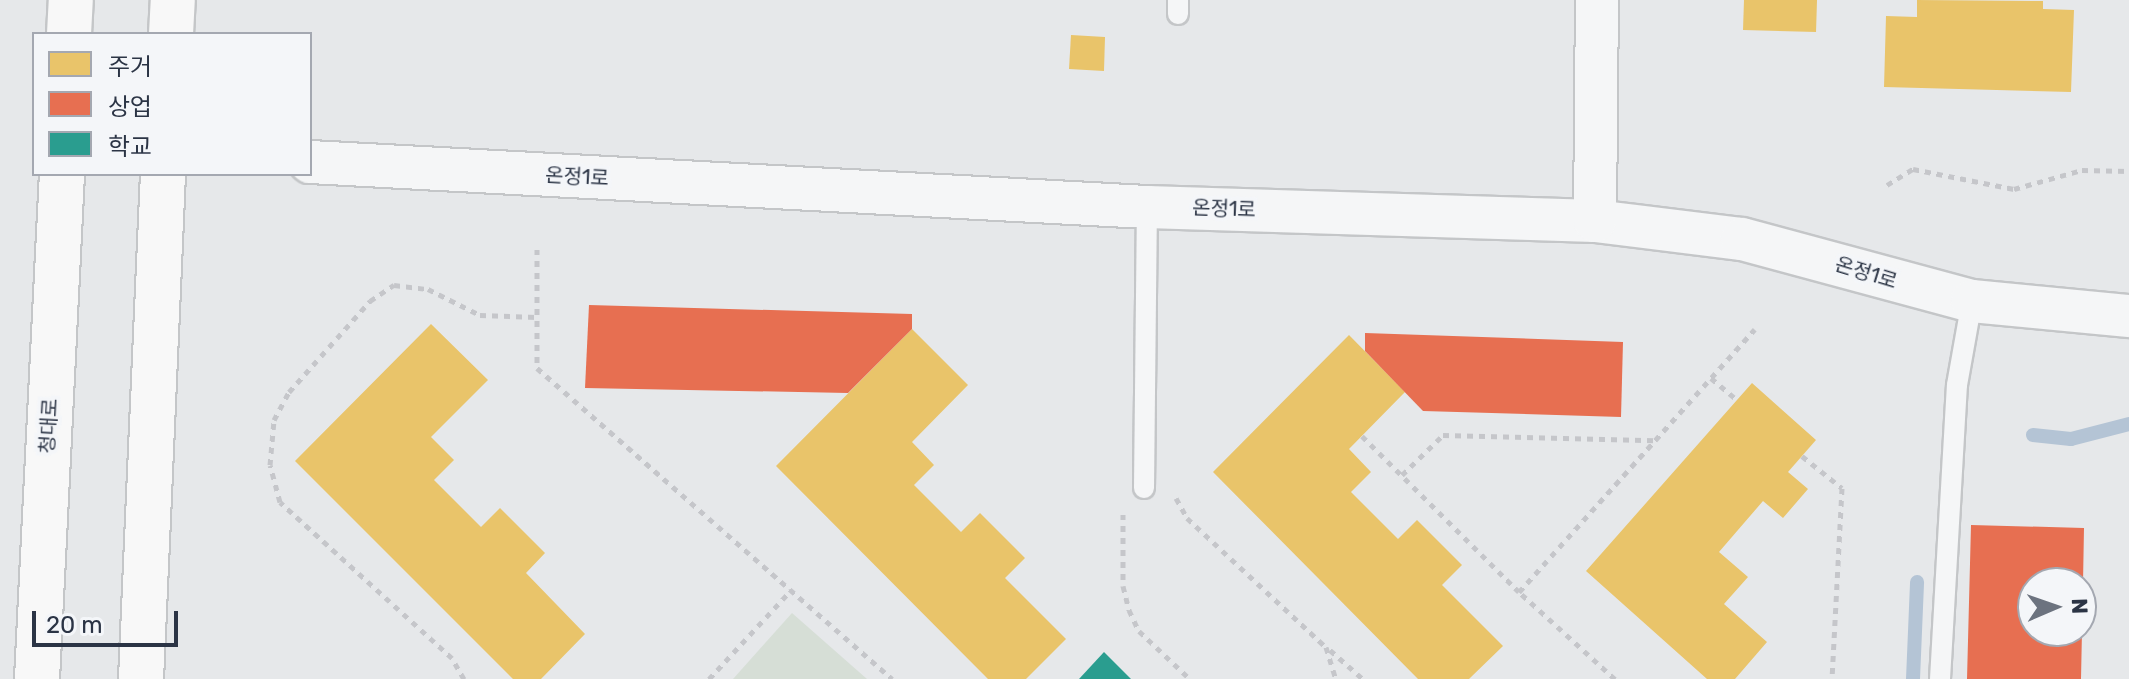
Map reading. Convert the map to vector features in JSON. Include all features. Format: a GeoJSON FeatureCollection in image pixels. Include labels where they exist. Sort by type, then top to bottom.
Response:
{"type":"FeatureCollection","features":[{"type":"Feature","properties":{"kind":"street"},"geometry":{"type":"LineString","coordinates":[[69,32],[71,0]]}},
{"type":"Feature","properties":{"kind":"street"},"geometry":{"type":"LineString","coordinates":[[171,32],[173,0]]}},
{"type":"Feature","properties":{"kind":"street"},"geometry":{"type":"LineString","coordinates":[[1595,221],[1597,0]]}},
{"type":"Feature","properties":{"kind":"street","name":"온정1로"},"geometry":{"type":"LineString","coordinates":[[312,162],[1147,207],[1595,221],[1742,239],[1972,301],[2129,316]]}},
{"type":"Feature","properties":{"kind":"street","name":"청대로"},"geometry":{"type":"LineString","coordinates":[[37,679],[62,176]]}},
{"type":"Feature","properties":{"kind":"street"},"geometry":{"type":"LineString","coordinates":[[141,679],[163,176]]}},
{"type":"Feature","properties":{"kind":"street"},"geometry":{"type":"LineString","coordinates":[[2074,313],[2129,292]]}},
{"type":"Feature","properties":{"kind":"lane"},"geometry":{"type":"LineString","coordinates":[[1144,488],[1147,207]]}},
{"type":"Feature","properties":{"kind":"lane"},"geometry":{"type":"LineString","coordinates":[[1940,679],[1957,385],[1972,301]]}},
{"type":"Feature","properties":{"kind":"path"},"geometry":{"type":"LineString","coordinates":[[1887,185],[1913,169],[2014,189],[2082,170],[2129,171]]}},
{"type":"Feature","properties":{"kind":"path"},"geometry":{"type":"LineString","coordinates":[[537,249],[537,368],[892,679]]}},
{"type":"Feature","properties":{"kind":"path"},"geometry":{"type":"LineString","coordinates":[[464,679],[452,658],[280,502],[270,465],[274,420],[289,392],[370,301],[394,285],[428,289],[480,315],[537,317]]}},
{"type":"Feature","properties":{"kind":"path"},"geometry":{"type":"LineString","coordinates":[[1519,592],[1755,329]]}},
{"type":"Feature","properties":{"kind":"path"},"geometry":{"type":"LineString","coordinates":[[1711,378],[1737,400]]}},
{"type":"Feature","properties":{"kind":"path"},"geometry":{"type":"LineString","coordinates":[[1402,475],[1443,435],[1655,440]]}},
{"type":"Feature","properties":{"kind":"path"},"geometry":{"type":"LineString","coordinates":[[1362,436],[1519,592],[1615,679]]}},
{"type":"Feature","properties":{"kind":"path"},"geometry":{"type":"LineString","coordinates":[[1802,456],[1842,488],[1832,679]]}},
{"type":"Feature","properties":{"kind":"path"},"geometry":{"type":"LineString","coordinates":[[1174,489],[1187,518],[1363,679]]}},
{"type":"Feature","properties":{"kind":"path"},"geometry":{"type":"LineString","coordinates":[[1123,505],[1123,586],[1129,610],[1139,631],[1190,679]]}},
{"type":"Feature","properties":{"kind":"path"},"geometry":{"type":"LineString","coordinates":[[709,679],[791,590]]}},
{"type":"Feature","properties":{"kind":"path"},"geometry":{"type":"LineString","coordinates":[[1326,647],[1336,679]]}},
{"type":"Feature","properties":{"kind":"shaded area"},"geometry":{"type":"Polygon","coordinates":[[[792,613],[867,679],[733,679],[792,613]]]}},
{"type":"Feature","properties":{"kind":"building: 주거"},"geometry":{"type":"Polygon","coordinates":[[[1744,0],[1817,0],[1816,32],[1743,30],[1744,0]]]}},
{"type":"Feature","properties":{"kind":"building: 주거"},"geometry":{"type":"Polygon","coordinates":[[[1917,0],[2043,1],[2043,9],[2074,10],[2071,92],[1884,87],[1886,16],[1917,17],[1917,0]]]}},
{"type":"Feature","properties":{"kind":"building: 주거"},"geometry":{"type":"Polygon","coordinates":[[[1071,35],[1105,37],[1104,71],[1069,69],[1071,35]]]}},
{"type":"Feature","properties":{"kind":"building: 주거"},"geometry":{"type":"Polygon","coordinates":[[[431,324],[488,380],[431,437],[454,460],[434,480],[481,527],[500,508],[545,553],[526,573],[585,634],[541,679],[513,679],[295,461],[431,324]]]}},
{"type":"Feature","properties":{"kind":"building: 주거"},"geometry":{"type":"Polygon","coordinates":[[[912,329],[968,385],[912,442],[934,465],[914,485],[961,532],[980,513],[1025,558],[1005,578],[1066,639],[1026,679],[988,679],[776,466],[912,329]]]}},
{"type":"Feature","properties":{"kind":"building: 주거"},"geometry":{"type":"Polygon","coordinates":[[[1349,335],[1405,392],[1349,449],[1371,472],[1351,492],[1398,539],[1417,520],[1462,565],[1442,585],[1503,646],[1469,679],[1418,679],[1213,472],[1349,335]]]}},
{"type":"Feature","properties":{"kind":"building: 주거"},"geometry":{"type":"Polygon","coordinates":[[[1752,383],[1816,440],[1788,472],[1808,489],[1783,518],[1763,501],[1719,552],[1748,577],[1724,604],[1767,642],[1735,679],[1707,679],[1586,571],[1752,383]]]}},
{"type":"Feature","properties":{"kind":"building: 상업"},"geometry":{"type":"Polygon","coordinates":[[[589,305],[912,314],[912,329],[848,393],[585,388],[589,305]]]}},
{"type":"Feature","properties":{"kind":"building: 상업"},"geometry":{"type":"Polygon","coordinates":[[[1365,333],[1623,342],[1621,417],[1423,411],[1365,351],[1365,333]]]}},
{"type":"Feature","properties":{"kind":"building: 상업"},"geometry":{"type":"Polygon","coordinates":[[[1971,525],[2084,528],[2083,567],[2017,567],[2017,647],[2082,647],[2081,679],[1967,679],[1971,525]]]}},
{"type":"Feature","properties":{"kind":"building: 학교"},"geometry":{"type":"Polygon","coordinates":[[[1104,652],[1131,679],[1079,679],[1104,652]]]}},
{"type":"Feature","properties":{"kind":"waterway"},"geometry":{"type":"LineString","coordinates":[[2033,435],[2071,439],[2129,424]]}},
{"type":"Feature","properties":{"kind":"waterway"},"geometry":{"type":"LineString","coordinates":[[1913,679],[1917,582]]}}]}
